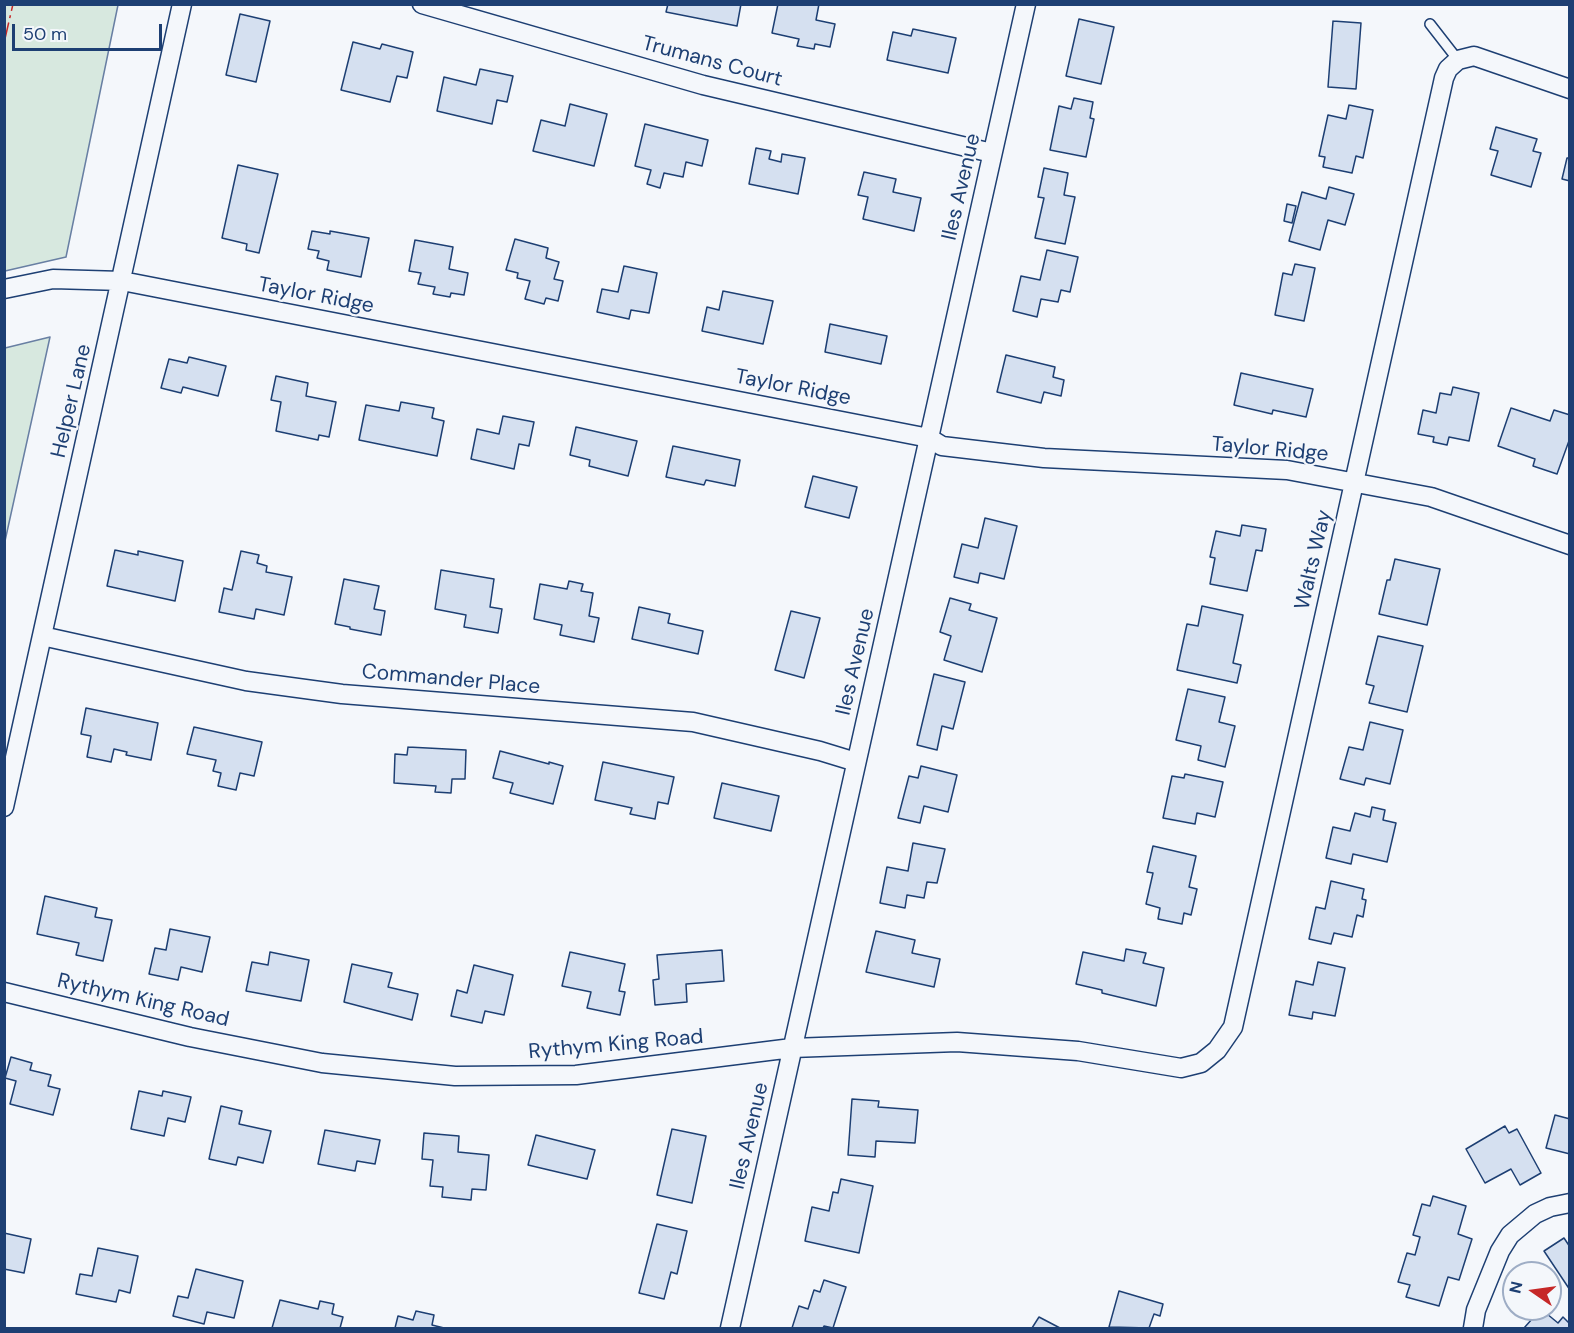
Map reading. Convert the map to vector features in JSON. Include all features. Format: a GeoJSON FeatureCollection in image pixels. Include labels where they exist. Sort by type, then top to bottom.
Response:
{"type":"FeatureCollection","features":[{"type":"Feature","properties":{"kind":"street","name":"Helper Lane"},"geometry":{"type":"LineString","coordinates":[[4,807],[182,4]]}},
{"type":"Feature","properties":{"kind":"street","name":"Trumans Court"},"geometry":{"type":"LineString","coordinates":[[422,4],[703,85],[992,153]]}},
{"type":"Feature","properties":{"kind":"street","name":"Iles Avenue"},"geometry":{"type":"LineString","coordinates":[[730,1329],[1026,4]]}},
{"type":"Feature","properties":{"kind":"street"},"geometry":{"type":"LineString","coordinates":[[1458,60],[1466,56],[1480,57],[1569,89]]}},
{"type":"Feature","properties":{"kind":"street","name":"Walts Way"},"geometry":{"type":"LineString","coordinates":[[1201,1063],[1217,1050],[1233,1027],[1444,78],[1448,69],[1458,60]]}},
{"type":"Feature","properties":{"kind":"street","name":"Taylor Ridge"},"geometry":{"type":"LineString","coordinates":[[4,289],[52,279],[122,281],[929,438],[942,446],[1044,459],[1287,470],[1431,497],[1569,545]]}},
{"type":"Feature","properties":{"kind":"street","name":"Commander Place"},"geometry":{"type":"LineString","coordinates":[[42,636],[246,681],[342,694],[693,722],[820,751],[856,762]]}},
{"type":"Feature","properties":{"kind":"street","name":"Rythym King Road"},"geometry":{"type":"LineString","coordinates":[[4,992],[190,1037],[322,1063],[455,1076],[576,1075],[792,1048],[957,1042],[1078,1051],[1180,1068],[1201,1063]]}},
{"type":"Feature","properties":{"kind":"street"},"geometry":{"type":"LineString","coordinates":[[1473,1329],[1480,1300],[1500,1251],[1510,1235],[1535,1214],[1550,1207],[1569,1203]]}},
{"type":"Feature","properties":{"kind":"lane"},"geometry":{"type":"LineString","coordinates":[[1430,24],[1458,60]]}},
{"type":"Feature","properties":{"kind":"shaded area"},"geometry":{"type":"Polygon","coordinates":[[[4,5],[118,5],[66,257],[5,271],[4,5]]]}},
{"type":"Feature","properties":{"kind":"shaded area"},"geometry":{"type":"Polygon","coordinates":[[[50,337],[5,541],[5,348],[50,337]]]}},
{"type":"Feature","properties":{"kind":"building"},"geometry":{"type":"Polygon","coordinates":[[[668,4],[741,4],[737,26],[666,12],[668,4]]]}},
{"type":"Feature","properties":{"kind":"building"},"geometry":{"type":"Polygon","coordinates":[[[778,4],[819,4],[816,20],[835,24],[830,47],[815,44],[814,49],[797,46],[799,39],[772,33],[778,4]]]}},
{"type":"Feature","properties":{"kind":"building"},"geometry":{"type":"Polygon","coordinates":[[[240,14],[270,21],[256,82],[226,75],[240,14]]]}},
{"type":"Feature","properties":{"kind":"building"},"geometry":{"type":"Polygon","coordinates":[[[1079,19],[1114,27],[1101,84],[1066,76],[1079,19]]]}},
{"type":"Feature","properties":{"kind":"building"},"geometry":{"type":"Polygon","coordinates":[[[1333,21],[1361,23],[1356,89],[1328,87],[1333,21]]]}},
{"type":"Feature","properties":{"kind":"building"},"geometry":{"type":"Polygon","coordinates":[[[913,29],[956,38],[948,73],[887,60],[893,32],[911,36],[913,29]]]}},
{"type":"Feature","properties":{"kind":"building"},"geometry":{"type":"Polygon","coordinates":[[[353,42],[380,49],[382,44],[413,52],[407,78],[397,76],[390,102],[341,90],[353,42]]]}},
{"type":"Feature","properties":{"kind":"building"},"geometry":{"type":"Polygon","coordinates":[[[480,69],[513,76],[507,102],[497,100],[492,124],[437,111],[444,77],[476,85],[480,69]]]}},
{"type":"Feature","properties":{"kind":"building"},"geometry":{"type":"Polygon","coordinates":[[[1074,98],[1093,102],[1090,118],[1094,119],[1086,157],[1050,150],[1059,106],[1071,109],[1074,98]]]}},
{"type":"Feature","properties":{"kind":"building"},"geometry":{"type":"Polygon","coordinates":[[[570,104],[607,114],[594,166],[533,151],[541,120],[565,126],[570,104]]]}},
{"type":"Feature","properties":{"kind":"building"},"geometry":{"type":"Polygon","coordinates":[[[1349,105],[1373,110],[1363,158],[1356,156],[1352,173],[1323,167],[1325,157],[1319,156],[1328,115],[1346,119],[1349,105]]]}},
{"type":"Feature","properties":{"kind":"building"},"geometry":{"type":"Polygon","coordinates":[[[645,124],[708,140],[702,166],[686,162],[683,177],[664,173],[660,188],[647,184],[651,170],[635,166],[645,124]]]}},
{"type":"Feature","properties":{"kind":"building"},"geometry":{"type":"Polygon","coordinates":[[[1496,127],[1537,139],[1533,151],[1541,153],[1531,187],[1491,175],[1498,151],[1490,149],[1496,127]]]}},
{"type":"Feature","properties":{"kind":"building"},"geometry":{"type":"Polygon","coordinates":[[[756,148],[771,151],[769,159],[781,162],[782,154],[805,158],[798,194],[749,184],[756,148]]]}},
{"type":"Feature","properties":{"kind":"building"},"geometry":{"type":"Polygon","coordinates":[[[1567,158],[1570,158],[1570,181],[1562,179],[1567,158]]]}},
{"type":"Feature","properties":{"kind":"building"},"geometry":{"type":"Polygon","coordinates":[[[238,165],[278,174],[259,253],[246,250],[247,244],[222,238],[238,165]]]}},
{"type":"Feature","properties":{"kind":"building"},"geometry":{"type":"Polygon","coordinates":[[[1044,168],[1068,173],[1064,195],[1075,197],[1065,244],[1035,238],[1044,198],[1038,197],[1044,168]]]}},
{"type":"Feature","properties":{"kind":"building"},"geometry":{"type":"Polygon","coordinates":[[[864,172],[896,179],[893,192],[921,198],[914,231],[863,219],[868,197],[858,195],[864,172]]]}},
{"type":"Feature","properties":{"kind":"building"},"geometry":{"type":"Polygon","coordinates":[[[1329,187],[1354,194],[1345,225],[1328,220],[1320,250],[1289,241],[1302,192],[1326,199],[1329,187]]]}},
{"type":"Feature","properties":{"kind":"building"},"geometry":{"type":"Polygon","coordinates":[[[1287,204],[1296,206],[1292,223],[1284,221],[1287,204]]]}},
{"type":"Feature","properties":{"kind":"building"},"geometry":{"type":"Polygon","coordinates":[[[312,231],[330,234],[330,231],[369,238],[361,277],[327,270],[329,261],[317,258],[319,251],[308,249],[312,231]]]}},
{"type":"Feature","properties":{"kind":"building"},"geometry":{"type":"Polygon","coordinates":[[[515,239],[548,248],[546,258],[559,262],[554,279],[563,281],[558,301],[546,298],[544,304],[525,299],[530,281],[517,278],[518,273],[506,270],[515,239]]]}},
{"type":"Feature","properties":{"kind":"building"},"geometry":{"type":"Polygon","coordinates":[[[415,240],[453,247],[449,269],[468,273],[464,295],[451,293],[450,297],[433,294],[435,287],[418,284],[421,273],[409,271],[415,240]]]}},
{"type":"Feature","properties":{"kind":"building"},"geometry":{"type":"Polygon","coordinates":[[[1047,250],[1078,257],[1070,292],[1061,290],[1058,302],[1041,299],[1037,317],[1013,311],[1021,276],[1040,280],[1047,250]]]}},
{"type":"Feature","properties":{"kind":"building"},"geometry":{"type":"Polygon","coordinates":[[[1295,264],[1315,268],[1304,321],[1275,315],[1283,273],[1292,275],[1295,264]]]}},
{"type":"Feature","properties":{"kind":"building"},"geometry":{"type":"Polygon","coordinates":[[[624,266],[657,273],[649,313],[631,310],[629,319],[597,312],[602,289],[618,292],[624,266]]]}},
{"type":"Feature","properties":{"kind":"building"},"geometry":{"type":"Polygon","coordinates":[[[723,291],[773,301],[763,344],[702,331],[707,307],[719,310],[723,291]]]}},
{"type":"Feature","properties":{"kind":"building"},"geometry":{"type":"Polygon","coordinates":[[[830,324],[887,336],[881,364],[825,352],[830,324]]]}},
{"type":"Feature","properties":{"kind":"building"},"geometry":{"type":"Polygon","coordinates":[[[1006,355],[1055,367],[1053,377],[1064,380],[1061,396],[1044,392],[1041,403],[997,392],[1006,355]]]}},
{"type":"Feature","properties":{"kind":"building"},"geometry":{"type":"Polygon","coordinates":[[[189,357],[226,366],[218,396],[183,387],[181,393],[161,388],[169,359],[187,363],[189,357]]]}},
{"type":"Feature","properties":{"kind":"building"},"geometry":{"type":"Polygon","coordinates":[[[1241,373],[1313,389],[1306,417],[1273,410],[1272,414],[1234,405],[1241,373]]]}},
{"type":"Feature","properties":{"kind":"building"},"geometry":{"type":"Polygon","coordinates":[[[276,376],[308,383],[306,396],[336,402],[329,437],[319,435],[318,440],[276,431],[281,402],[271,400],[276,376]]]}},
{"type":"Feature","properties":{"kind":"building"},"geometry":{"type":"Polygon","coordinates":[[[1453,387],[1479,393],[1469,441],[1449,437],[1447,445],[1433,442],[1434,437],[1418,434],[1423,410],[1436,413],[1440,393],[1451,395],[1453,387]]]}},
{"type":"Feature","properties":{"kind":"building"},"geometry":{"type":"Polygon","coordinates":[[[401,402],[434,408],[432,418],[444,421],[437,456],[359,440],[366,405],[399,411],[401,402]]]}},
{"type":"Feature","properties":{"kind":"building"},"geometry":{"type":"Polygon","coordinates":[[[1511,408],[1550,421],[1554,410],[1570,415],[1570,438],[1557,474],[1533,466],[1535,459],[1498,446],[1511,408]]]}},
{"type":"Feature","properties":{"kind":"building"},"geometry":{"type":"Polygon","coordinates":[[[503,416],[534,422],[529,446],[519,444],[514,469],[471,459],[477,429],[499,434],[503,416]]]}},
{"type":"Feature","properties":{"kind":"building"},"geometry":{"type":"Polygon","coordinates":[[[576,427],[637,441],[628,476],[589,466],[590,460],[570,455],[576,427]]]}},
{"type":"Feature","properties":{"kind":"building"},"geometry":{"type":"Polygon","coordinates":[[[673,446],[740,460],[735,486],[706,480],[704,485],[666,477],[673,446]]]}},
{"type":"Feature","properties":{"kind":"building"},"geometry":{"type":"Polygon","coordinates":[[[813,476],[857,487],[849,518],[805,507],[813,476]]]}},
{"type":"Feature","properties":{"kind":"building"},"geometry":{"type":"Polygon","coordinates":[[[985,518],[1017,526],[1004,579],[980,573],[978,583],[954,577],[962,544],[978,548],[985,518]]]}},
{"type":"Feature","properties":{"kind":"building"},"geometry":{"type":"Polygon","coordinates":[[[1242,525],[1266,529],[1262,551],[1256,550],[1247,591],[1210,584],[1215,558],[1210,557],[1216,531],[1240,536],[1242,525]]]}},
{"type":"Feature","properties":{"kind":"building"},"geometry":{"type":"Polygon","coordinates":[[[115,550],[138,555],[138,551],[183,561],[175,601],[107,586],[115,550]]]}},
{"type":"Feature","properties":{"kind":"building"},"geometry":{"type":"Polygon","coordinates":[[[241,551],[259,555],[257,563],[267,566],[266,572],[292,577],[284,615],[256,609],[254,619],[219,612],[224,588],[232,590],[241,551]]]}},
{"type":"Feature","properties":{"kind":"building"},"geometry":{"type":"Polygon","coordinates":[[[1395,559],[1440,569],[1427,625],[1379,614],[1387,580],[1390,580],[1395,559]]]}},
{"type":"Feature","properties":{"kind":"building"},"geometry":{"type":"Polygon","coordinates":[[[441,570],[494,579],[490,607],[502,609],[498,633],[464,627],[466,615],[435,609],[441,570]]]}},
{"type":"Feature","properties":{"kind":"building"},"geometry":{"type":"Polygon","coordinates":[[[344,579],[379,586],[374,609],[385,611],[381,635],[335,624],[344,579]]]}},
{"type":"Feature","properties":{"kind":"building"},"geometry":{"type":"Polygon","coordinates":[[[569,581],[583,584],[581,591],[593,593],[589,616],[599,618],[594,642],[560,635],[562,625],[534,619],[540,584],[567,589],[569,581]]]}},
{"type":"Feature","properties":{"kind":"building"},"geometry":{"type":"Polygon","coordinates":[[[950,598],[971,604],[969,610],[997,618],[982,672],[944,660],[951,636],[940,632],[950,598]]]}},
{"type":"Feature","properties":{"kind":"building"},"geometry":{"type":"Polygon","coordinates":[[[1202,606],[1243,615],[1233,663],[1241,665],[1237,683],[1177,670],[1187,624],[1198,626],[1202,606]]]}},
{"type":"Feature","properties":{"kind":"building"},"geometry":{"type":"Polygon","coordinates":[[[639,607],[670,614],[668,623],[703,631],[698,654],[632,639],[639,607]]]}},
{"type":"Feature","properties":{"kind":"building"},"geometry":{"type":"Polygon","coordinates":[[[791,611],[820,618],[804,678],[775,670],[791,611]]]}},
{"type":"Feature","properties":{"kind":"building"},"geometry":{"type":"Polygon","coordinates":[[[1378,636],[1423,646],[1407,712],[1369,703],[1374,686],[1366,684],[1378,636]]]}},
{"type":"Feature","properties":{"kind":"building"},"geometry":{"type":"Polygon","coordinates":[[[934,674],[965,682],[953,729],[942,726],[937,750],[917,745],[934,674]]]}},
{"type":"Feature","properties":{"kind":"building"},"geometry":{"type":"Polygon","coordinates":[[[1188,689],[1225,697],[1219,722],[1235,726],[1225,767],[1198,760],[1201,746],[1176,740],[1188,689]]]}},
{"type":"Feature","properties":{"kind":"building"},"geometry":{"type":"Polygon","coordinates":[[[86,708],[158,723],[151,760],[126,755],[127,752],[114,749],[111,762],[87,757],[91,736],[81,734],[86,708]]]}},
{"type":"Feature","properties":{"kind":"building"},"geometry":{"type":"Polygon","coordinates":[[[1370,722],[1403,730],[1390,784],[1366,778],[1364,785],[1340,779],[1349,747],[1363,750],[1370,722]]]}},
{"type":"Feature","properties":{"kind":"building"},"geometry":{"type":"Polygon","coordinates":[[[194,727],[262,742],[254,776],[240,773],[236,790],[218,786],[221,773],[213,771],[216,760],[187,754],[194,727]]]}},
{"type":"Feature","properties":{"kind":"building"},"geometry":{"type":"Polygon","coordinates":[[[408,747],[466,750],[465,779],[452,779],[451,793],[435,792],[436,786],[394,783],[395,754],[407,755],[408,747]]]}},
{"type":"Feature","properties":{"kind":"building"},"geometry":{"type":"Polygon","coordinates":[[[500,751],[563,766],[553,804],[510,793],[513,783],[493,778],[500,751]]]}},
{"type":"Feature","properties":{"kind":"building"},"geometry":{"type":"Polygon","coordinates":[[[603,762],[674,777],[668,804],[658,802],[655,819],[630,814],[632,808],[595,800],[603,762]]]}},
{"type":"Feature","properties":{"kind":"building"},"geometry":{"type":"Polygon","coordinates":[[[921,766],[957,775],[948,812],[924,806],[920,823],[898,818],[909,776],[918,778],[921,766]]]}},
{"type":"Feature","properties":{"kind":"building"},"geometry":{"type":"Polygon","coordinates":[[[1185,774],[1223,782],[1215,817],[1197,813],[1195,824],[1163,818],[1172,776],[1184,778],[1185,774]]]}},
{"type":"Feature","properties":{"kind":"building"},"geometry":{"type":"Polygon","coordinates":[[[722,783],[779,796],[771,831],[714,818],[722,783]]]}},
{"type":"Feature","properties":{"kind":"building"},"geometry":{"type":"Polygon","coordinates":[[[1372,807],[1385,810],[1383,820],[1396,823],[1387,862],[1353,854],[1351,864],[1326,858],[1333,827],[1350,831],[1355,813],[1370,817],[1372,807]]]}},
{"type":"Feature","properties":{"kind":"building"},"geometry":{"type":"Polygon","coordinates":[[[913,843],[945,849],[937,883],[927,882],[924,898],[907,895],[905,908],[880,903],[887,867],[908,871],[913,843]]]}},
{"type":"Feature","properties":{"kind":"building"},"geometry":{"type":"Polygon","coordinates":[[[1153,846],[1196,856],[1189,887],[1197,889],[1191,915],[1184,913],[1182,924],[1158,919],[1160,908],[1146,904],[1153,873],[1147,872],[1153,846]]]}},
{"type":"Feature","properties":{"kind":"building"},"geometry":{"type":"Polygon","coordinates":[[[1331,881],[1364,889],[1362,899],[1366,900],[1363,917],[1357,915],[1352,937],[1334,933],[1331,944],[1309,939],[1316,907],[1325,909],[1331,881]]]}},
{"type":"Feature","properties":{"kind":"building"},"geometry":{"type":"Polygon","coordinates":[[[45,896],[97,908],[95,917],[112,920],[103,961],[76,955],[79,943],[37,934],[45,896]]]}},
{"type":"Feature","properties":{"kind":"building"},"geometry":{"type":"Polygon","coordinates":[[[170,929],[210,937],[202,972],[181,967],[178,980],[149,974],[155,948],[166,950],[170,929]]]}},
{"type":"Feature","properties":{"kind":"building"},"geometry":{"type":"Polygon","coordinates":[[[876,931],[915,940],[912,953],[940,959],[934,987],[866,972],[876,931]]]}},
{"type":"Feature","properties":{"kind":"building"},"geometry":{"type":"Polygon","coordinates":[[[1126,949],[1146,953],[1143,963],[1164,968],[1156,1006],[1076,984],[1083,952],[1124,961],[1126,949]]]}},
{"type":"Feature","properties":{"kind":"building"},"geometry":{"type":"Polygon","coordinates":[[[722,950],[724,981],[686,984],[687,1002],[655,1005],[653,980],[659,979],[657,955],[722,950]]]}},
{"type":"Feature","properties":{"kind":"building"},"geometry":{"type":"Polygon","coordinates":[[[270,952],[309,960],[301,1001],[246,991],[252,962],[268,965],[270,952]]]}},
{"type":"Feature","properties":{"kind":"building"},"geometry":{"type":"Polygon","coordinates":[[[570,952],[625,964],[619,991],[625,992],[620,1015],[587,1008],[591,992],[562,986],[570,952]]]}},
{"type":"Feature","properties":{"kind":"building"},"geometry":{"type":"Polygon","coordinates":[[[1318,962],[1345,968],[1335,1016],[1313,1012],[1312,1019],[1289,1015],[1296,981],[1313,985],[1318,962]]]}},
{"type":"Feature","properties":{"kind":"building"},"geometry":{"type":"Polygon","coordinates":[[[352,964],[392,973],[388,987],[418,994],[412,1020],[344,1002],[352,964]]]}},
{"type":"Feature","properties":{"kind":"building"},"geometry":{"type":"Polygon","coordinates":[[[474,965],[513,975],[504,1015],[485,1011],[482,1023],[451,1016],[457,990],[467,993],[474,965]]]}},
{"type":"Feature","properties":{"kind":"building"},"geometry":{"type":"Polygon","coordinates":[[[11,1057],[32,1063],[30,1070],[51,1075],[48,1086],[60,1089],[53,1115],[10,1104],[16,1081],[5,1078],[11,1057]]]}},
{"type":"Feature","properties":{"kind":"building"},"geometry":{"type":"Polygon","coordinates":[[[139,1091],[162,1096],[163,1091],[191,1097],[185,1122],[168,1118],[164,1136],[131,1129],[139,1091]]]}},
{"type":"Feature","properties":{"kind":"building"},"geometry":{"type":"Polygon","coordinates":[[[852,1099],[879,1101],[878,1107],[918,1110],[915,1143],[876,1141],[875,1157],[848,1155],[852,1099]]]}},
{"type":"Feature","properties":{"kind":"building"},"geometry":{"type":"Polygon","coordinates":[[[221,1106],[242,1111],[239,1124],[271,1131],[263,1163],[238,1157],[236,1165],[209,1159],[221,1106]]]}},
{"type":"Feature","properties":{"kind":"building"},"geometry":{"type":"Polygon","coordinates":[[[1555,1115],[1570,1119],[1570,1154],[1546,1148],[1555,1115]]]}},
{"type":"Feature","properties":{"kind":"building"},"geometry":{"type":"Polygon","coordinates":[[[1505,1126],[1509,1133],[1517,1129],[1541,1173],[1520,1185],[1511,1169],[1485,1183],[1466,1149],[1505,1126]]]}},
{"type":"Feature","properties":{"kind":"building"},"geometry":{"type":"Polygon","coordinates":[[[672,1129],[706,1136],[692,1203],[657,1195],[672,1129]]]}},
{"type":"Feature","properties":{"kind":"building"},"geometry":{"type":"Polygon","coordinates":[[[325,1130],[380,1140],[375,1164],[357,1161],[355,1171],[318,1164],[325,1130]]]}},
{"type":"Feature","properties":{"kind":"building"},"geometry":{"type":"Polygon","coordinates":[[[424,1133],[459,1136],[458,1152],[489,1155],[486,1190],[472,1189],[471,1200],[442,1197],[443,1187],[430,1186],[433,1160],[422,1159],[424,1133]]]}},
{"type":"Feature","properties":{"kind":"building"},"geometry":{"type":"Polygon","coordinates":[[[536,1135],[595,1150],[587,1179],[528,1165],[536,1135]]]}},
{"type":"Feature","properties":{"kind":"building"},"geometry":{"type":"Polygon","coordinates":[[[841,1179],[873,1186],[859,1253],[805,1241],[812,1207],[829,1211],[833,1192],[838,1193],[841,1179]]]}},
{"type":"Feature","properties":{"kind":"building"},"geometry":{"type":"Polygon","coordinates":[[[1433,1196],[1466,1206],[1458,1234],[1472,1239],[1459,1280],[1448,1277],[1439,1306],[1406,1297],[1410,1285],[1398,1282],[1407,1253],[1415,1255],[1420,1237],[1413,1235],[1422,1204],[1430,1206],[1433,1196]]]}},
{"type":"Feature","properties":{"kind":"building"},"geometry":{"type":"Polygon","coordinates":[[[657,1224],[687,1231],[677,1274],[671,1272],[664,1299],[639,1293],[657,1224]]]}},
{"type":"Feature","properties":{"kind":"building"},"geometry":{"type":"Polygon","coordinates":[[[4,1233],[31,1239],[24,1273],[4,1269],[4,1233]]]}},
{"type":"Feature","properties":{"kind":"building"},"geometry":{"type":"Polygon","coordinates":[[[1564,1238],[1570,1247],[1570,1290],[1562,1278],[1562,1261],[1551,1261],[1544,1251],[1564,1238]]]}},
{"type":"Feature","properties":{"kind":"building"},"geometry":{"type":"Polygon","coordinates":[[[98,1248],[138,1256],[130,1293],[119,1290],[116,1302],[76,1294],[80,1274],[92,1276],[98,1248]]]}},
{"type":"Feature","properties":{"kind":"building"},"geometry":{"type":"Polygon","coordinates":[[[196,1269],[243,1281],[234,1318],[207,1312],[204,1324],[173,1316],[178,1296],[188,1298],[196,1269]]]}},
{"type":"Feature","properties":{"kind":"building"},"geometry":{"type":"Polygon","coordinates":[[[824,1280],[846,1287],[833,1328],[824,1326],[823,1328],[792,1328],[799,1306],[808,1309],[814,1290],[820,1292],[824,1280]]]}},
{"type":"Feature","properties":{"kind":"building"},"geometry":{"type":"Polygon","coordinates":[[[1119,1291],[1163,1304],[1160,1316],[1154,1314],[1149,1328],[1109,1327],[1119,1291]]]}},
{"type":"Feature","properties":{"kind":"building"},"geometry":{"type":"Polygon","coordinates":[[[280,1300],[318,1309],[320,1301],[334,1304],[332,1314],[343,1317],[340,1328],[272,1328],[280,1300]]]}},
{"type":"Feature","properties":{"kind":"building"},"geometry":{"type":"Polygon","coordinates":[[[416,1311],[434,1315],[432,1325],[444,1328],[395,1328],[398,1316],[413,1320],[416,1311]]]}},
{"type":"Feature","properties":{"kind":"building"},"geometry":{"type":"Polygon","coordinates":[[[1039,1317],[1060,1328],[1032,1328],[1039,1317]]]}},
{"type":"Feature","properties":{"kind":"building"},"geometry":{"type":"Polygon","coordinates":[[[1563,1317],[1570,1324],[1570,1328],[1524,1328],[1530,1321],[1556,1321],[1558,1323],[1563,1317]]]}},
{"type":"Feature","properties":{"kind":"power"},"geometry":{"type":"LineString","coordinates":[[4,43],[13,4]]}}]}
